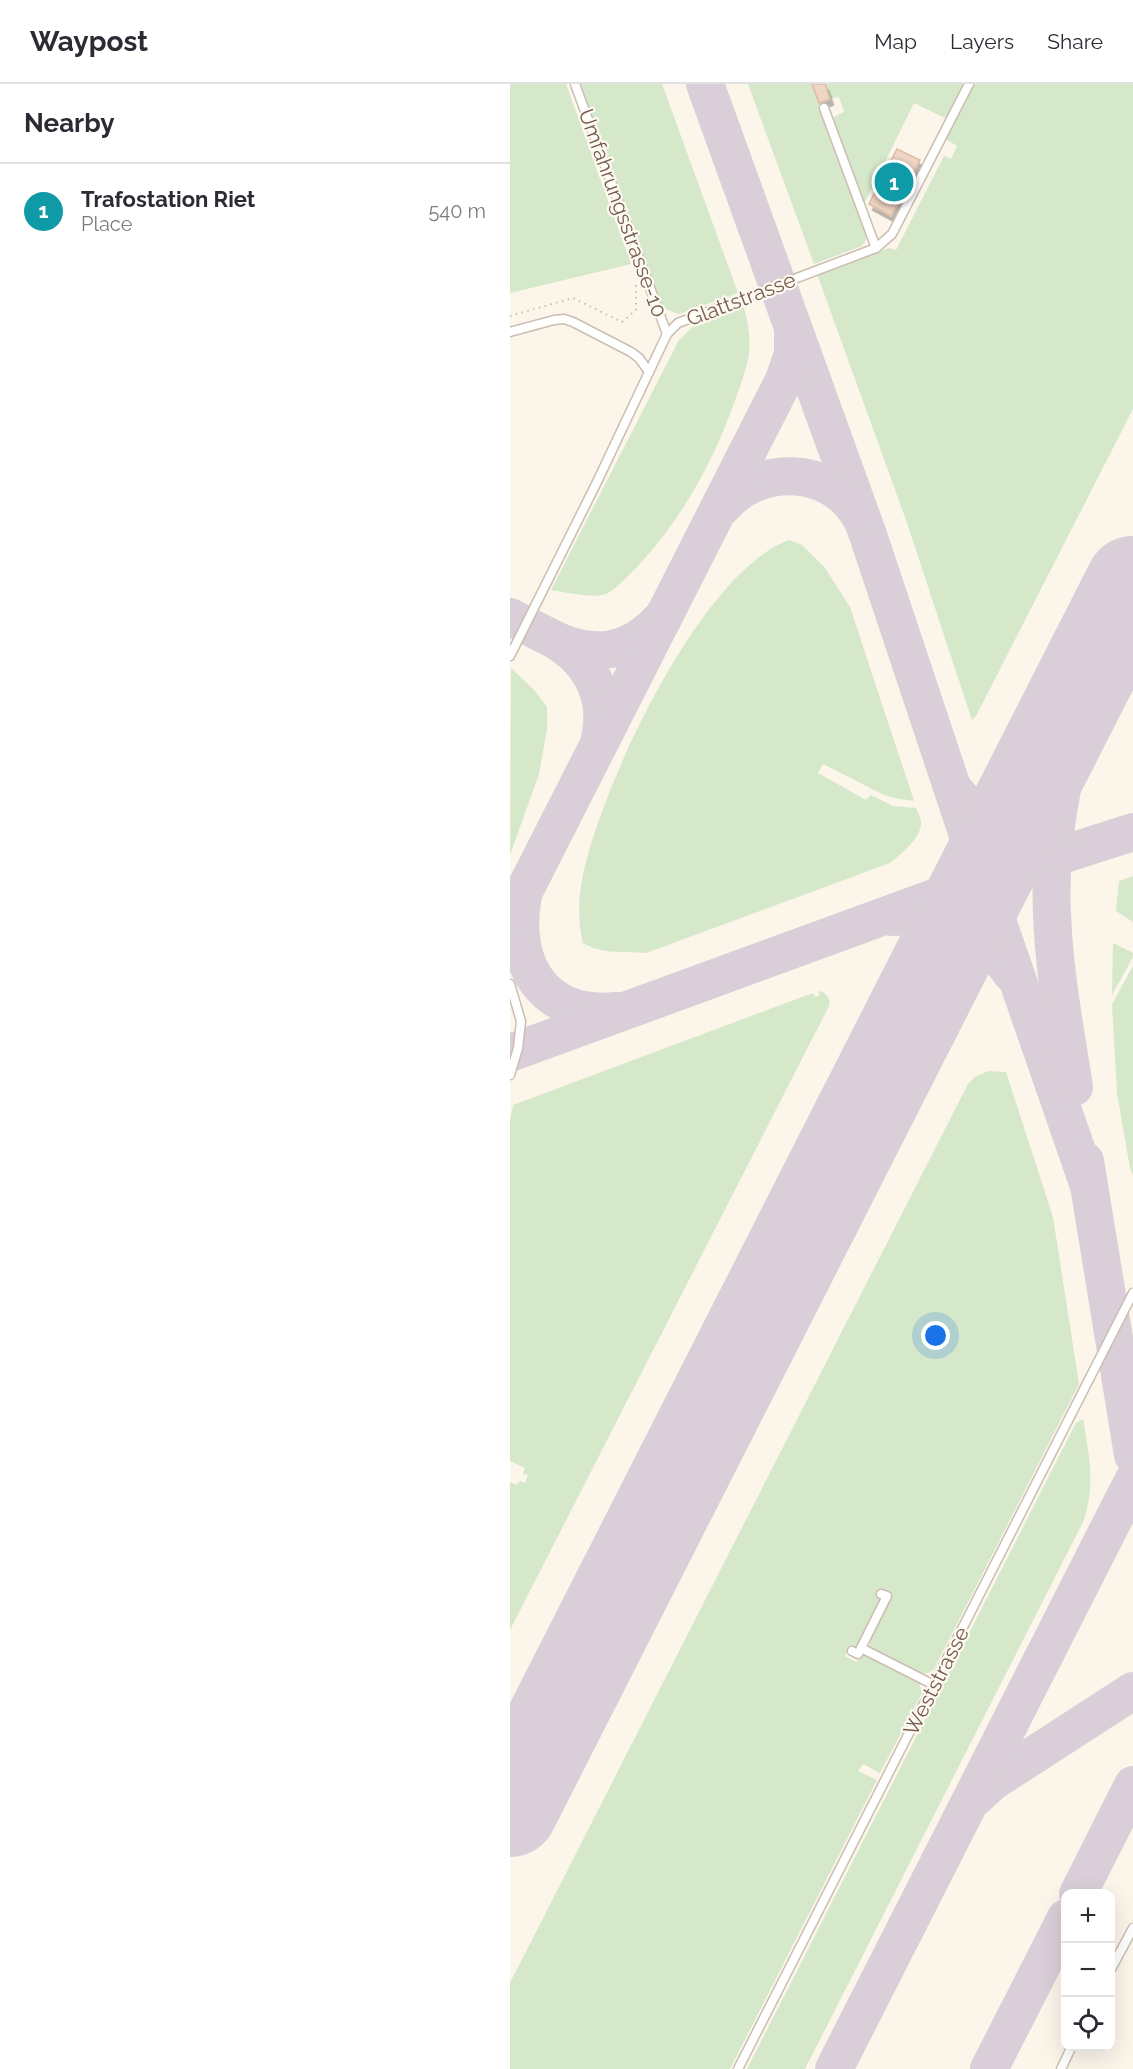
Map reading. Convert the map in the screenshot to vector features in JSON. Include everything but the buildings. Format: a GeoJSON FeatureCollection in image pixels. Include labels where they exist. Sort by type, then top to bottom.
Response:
{"type":"FeatureCollection","features":[{"type":"Feature","properties":{"kind":"lane","name":"Glattstrasse"},"geometry":{"type":"LineString","coordinates":[[510,656],[597,482],[667,334],[678,323],[876,248],[892,234],[969,84]]}},
{"type":"Feature","properties":{"kind":"lane","name":"Umfahrungsstrasse-10"},"geometry":{"type":"LineString","coordinates":[[577,88],[667,334]]}},
{"type":"Feature","properties":{"kind":"lane"},"geometry":{"type":"LineString","coordinates":[[824,108],[876,248]]}},
{"type":"Feature","properties":{"kind":"lane"},"geometry":{"type":"LineString","coordinates":[[510,332],[552,320],[569,320],[631,352],[639,358],[649,372]]}},
{"type":"Feature","properties":{"kind":"lane"},"geometry":{"type":"LineString","coordinates":[[510,984],[521,1021],[518,1048],[510,1075]]}},
{"type":"Feature","properties":{"kind":"lane","name":"Weststrasse"},"geometry":{"type":"LineString","coordinates":[[738,2069],[1133,1293]]}},
{"type":"Feature","properties":{"kind":"lane"},"geometry":{"type":"LineString","coordinates":[[852,1651],[858,1654],[887,1596],[881,1594]]}},
{"type":"Feature","properties":{"kind":"lane"},"geometry":{"type":"LineString","coordinates":[[861,1648],[934,1685]]}},
{"type":"Feature","properties":{"kind":"lane"},"geometry":{"type":"LineString","coordinates":[[1115,1962],[1133,1929]]}},
{"type":"Feature","properties":{"kind":"lane"},"geometry":{"type":"LineString","coordinates":[[1065,2067],[1070,2051]]}},
{"type":"Feature","properties":{"kind":"path"},"geometry":{"type":"LineString","coordinates":[[510,316],[573,298],[622,322],[636,310],[636,294]]}},
{"type":"Feature","properties":{"kind":"green space"},"geometry":{"type":"Polygon","coordinates":[[[510,84],[566,84],[631,264],[510,293],[510,84]]]}},
{"type":"Feature","properties":{"kind":"green space"},"geometry":{"type":"Polygon","coordinates":[[[581,84],[662,84],[738,293],[679,314],[665,309],[659,299],[581,84]]]}},
{"type":"Feature","properties":{"kind":"green space"},"geometry":{"type":"Polygon","coordinates":[[[748,84],[812,84],[866,232],[866,240],[862,246],[814,264],[748,84]]]}},
{"type":"Feature","properties":{"kind":"green space"},"geometry":{"type":"Polygon","coordinates":[[[825,84],[964,84],[947,119],[914,103],[865,202],[861,200],[833,122],[834,117],[844,112],[839,97],[830,99],[825,84]]]}},
{"type":"Feature","properties":{"kind":"green space"},"geometry":{"type":"Polygon","coordinates":[[[974,84],[1133,84],[1133,409],[972,720],[906,520],[817,274],[889,248],[896,250],[944,156],[951,159],[957,146],[946,139],[974,84]]]}},
{"type":"Feature","properties":{"kind":"green space"},"geometry":{"type":"Polygon","coordinates":[[[743,305],[750,342],[745,373],[726,425],[706,469],[668,530],[637,567],[610,592],[594,596],[551,590],[679,340],[697,323],[743,305]]]}},
{"type":"Feature","properties":{"kind":"green space"},"geometry":{"type":"Polygon","coordinates":[[[789,540],[802,545],[825,568],[850,607],[914,801],[884,795],[823,764],[818,773],[866,800],[871,795],[893,806],[916,808],[921,822],[918,834],[915,840],[890,863],[646,953],[606,951],[590,947],[583,943],[580,927],[579,904],[582,880],[592,841],[609,793],[632,741],[658,688],[689,638],[722,594],[755,560],[789,540]]]}},
{"type":"Feature","properties":{"kind":"green space"},"geometry":{"type":"Polygon","coordinates":[[[511,668],[534,690],[547,707],[547,729],[539,774],[510,855],[511,668]]]}},
{"type":"Feature","properties":{"kind":"green space"},"geometry":{"type":"Polygon","coordinates":[[[1133,876],[1133,922],[1116,911],[1119,881],[1133,876]]]}},
{"type":"Feature","properties":{"kind":"green space"},"geometry":{"type":"Polygon","coordinates":[[[1113,943],[1133,953],[1133,957],[1112,995],[1113,943]]]}},
{"type":"Feature","properties":{"kind":"green space"},"geometry":{"type":"Polygon","coordinates":[[[1133,966],[1133,1175],[1117,1093],[1112,1004],[1133,966]]]}},
{"type":"Feature","properties":{"kind":"green space"},"geometry":{"type":"Polygon","coordinates":[[[818,991],[827,996],[829,1006],[510,1630],[510,1482],[517,1485],[520,1481],[525,1483],[528,1475],[523,1474],[525,1468],[510,1461],[510,1121],[513,1105],[813,993],[815,997],[820,995],[818,991]]]}},
{"type":"Feature","properties":{"kind":"green space"},"geometry":{"type":"Polygon","coordinates":[[[988,1071],[1006,1072],[1053,1217],[1079,1384],[934,1669],[929,1673],[919,1674],[870,1647],[870,1636],[891,1595],[883,1598],[857,1649],[851,1646],[845,1656],[856,1662],[864,1655],[871,1656],[916,1680],[922,1693],[880,1773],[863,1764],[858,1771],[877,1780],[730,2069],[510,2069],[510,1983],[968,1084],[975,1077],[988,1071]]]}},
{"type":"Feature","properties":{"kind":"green space"},"geometry":{"type":"Polygon","coordinates":[[[1083,1419],[1090,1483],[1083,1522],[805,2069],[747,2069],[1076,1423],[1083,1419]]]}},
{"type":"Feature","properties":{"kind":"taxiway"},"geometry":{"type":"LineString","coordinates":[[705,84],[868,535],[983,880],[1089,1186]]}},
{"type":"Feature","properties":{"kind":"taxiway"},"geometry":{"type":"LineString","coordinates":[[510,919],[784,380],[793,354],[793,331]]}},
{"type":"Feature","properties":{"kind":"taxiway"},"geometry":{"type":"LineString","coordinates":[[722,507],[737,493],[755,483],[794,476],[813,479],[831,487],[847,499],[860,516]]}},
{"type":"Feature","properties":{"kind":"taxiway"},"geometry":{"type":"LineString","coordinates":[[1074,1087],[1060,1000],[1053,936],[1052,874],[1055,834],[1069,756],[1080,718],[1122,606]]}},
{"type":"Feature","properties":{"kind":"taxiway"},"geometry":{"type":"LineString","coordinates":[[510,617],[555,640]]}},
{"type":"Feature","properties":{"kind":"taxiway"},"geometry":{"type":"LineString","coordinates":[[600,738],[602,708],[594,682],[578,658],[555,640],[584,649],[611,649],[636,640],[660,620]]}},
{"type":"Feature","properties":{"kind":"taxiway"},"geometry":{"type":"LineString","coordinates":[[957,793],[980,817],[1006,834],[1035,846],[1067,849]]}},
{"type":"Feature","properties":{"kind":"taxiway"},"geometry":{"type":"LineString","coordinates":[[510,1053],[983,880],[1133,832]]}},
{"type":"Feature","properties":{"kind":"taxiway"},"geometry":{"type":"LineString","coordinates":[[523,895],[520,920],[522,943],[527,964],[537,981],[551,996],[569,1006],[591,1011],[616,1011]]}},
{"type":"Feature","properties":{"kind":"taxiway"},"geometry":{"type":"LineString","coordinates":[[892,917],[926,919],[959,929],[988,947],[1011,973]]}},
{"type":"Feature","properties":{"kind":"taxiway"},"geometry":{"type":"LineString","coordinates":[[1085,1161],[1133,1455]]}},
{"type":"Feature","properties":{"kind":"taxiway"},"geometry":{"type":"LineString","coordinates":[[834,2069],[1133,1481]]}},
{"type":"Feature","properties":{"kind":"taxiway"},"geometry":{"type":"LineString","coordinates":[[976,1797],[992,1782],[1133,1691]]}},
{"type":"Feature","properties":{"kind":"taxiway"},"geometry":{"type":"LineString","coordinates":[[1081,1889],[1133,1785]]}},
{"type":"Feature","properties":{"kind":"taxiway"},"geometry":{"type":"LineString","coordinates":[[989,2069],[1061,1928]]}},
{"type":"Feature","properties":{"kind":"runway"},"geometry":{"type":"LineString","coordinates":[[510,1809],[1133,584]]}},
{"type":"Feature","properties":{"kind":"place","name":"Trafostation Riet"},"geometry":{"type":"Point","coordinates":[894,182]}}]}
